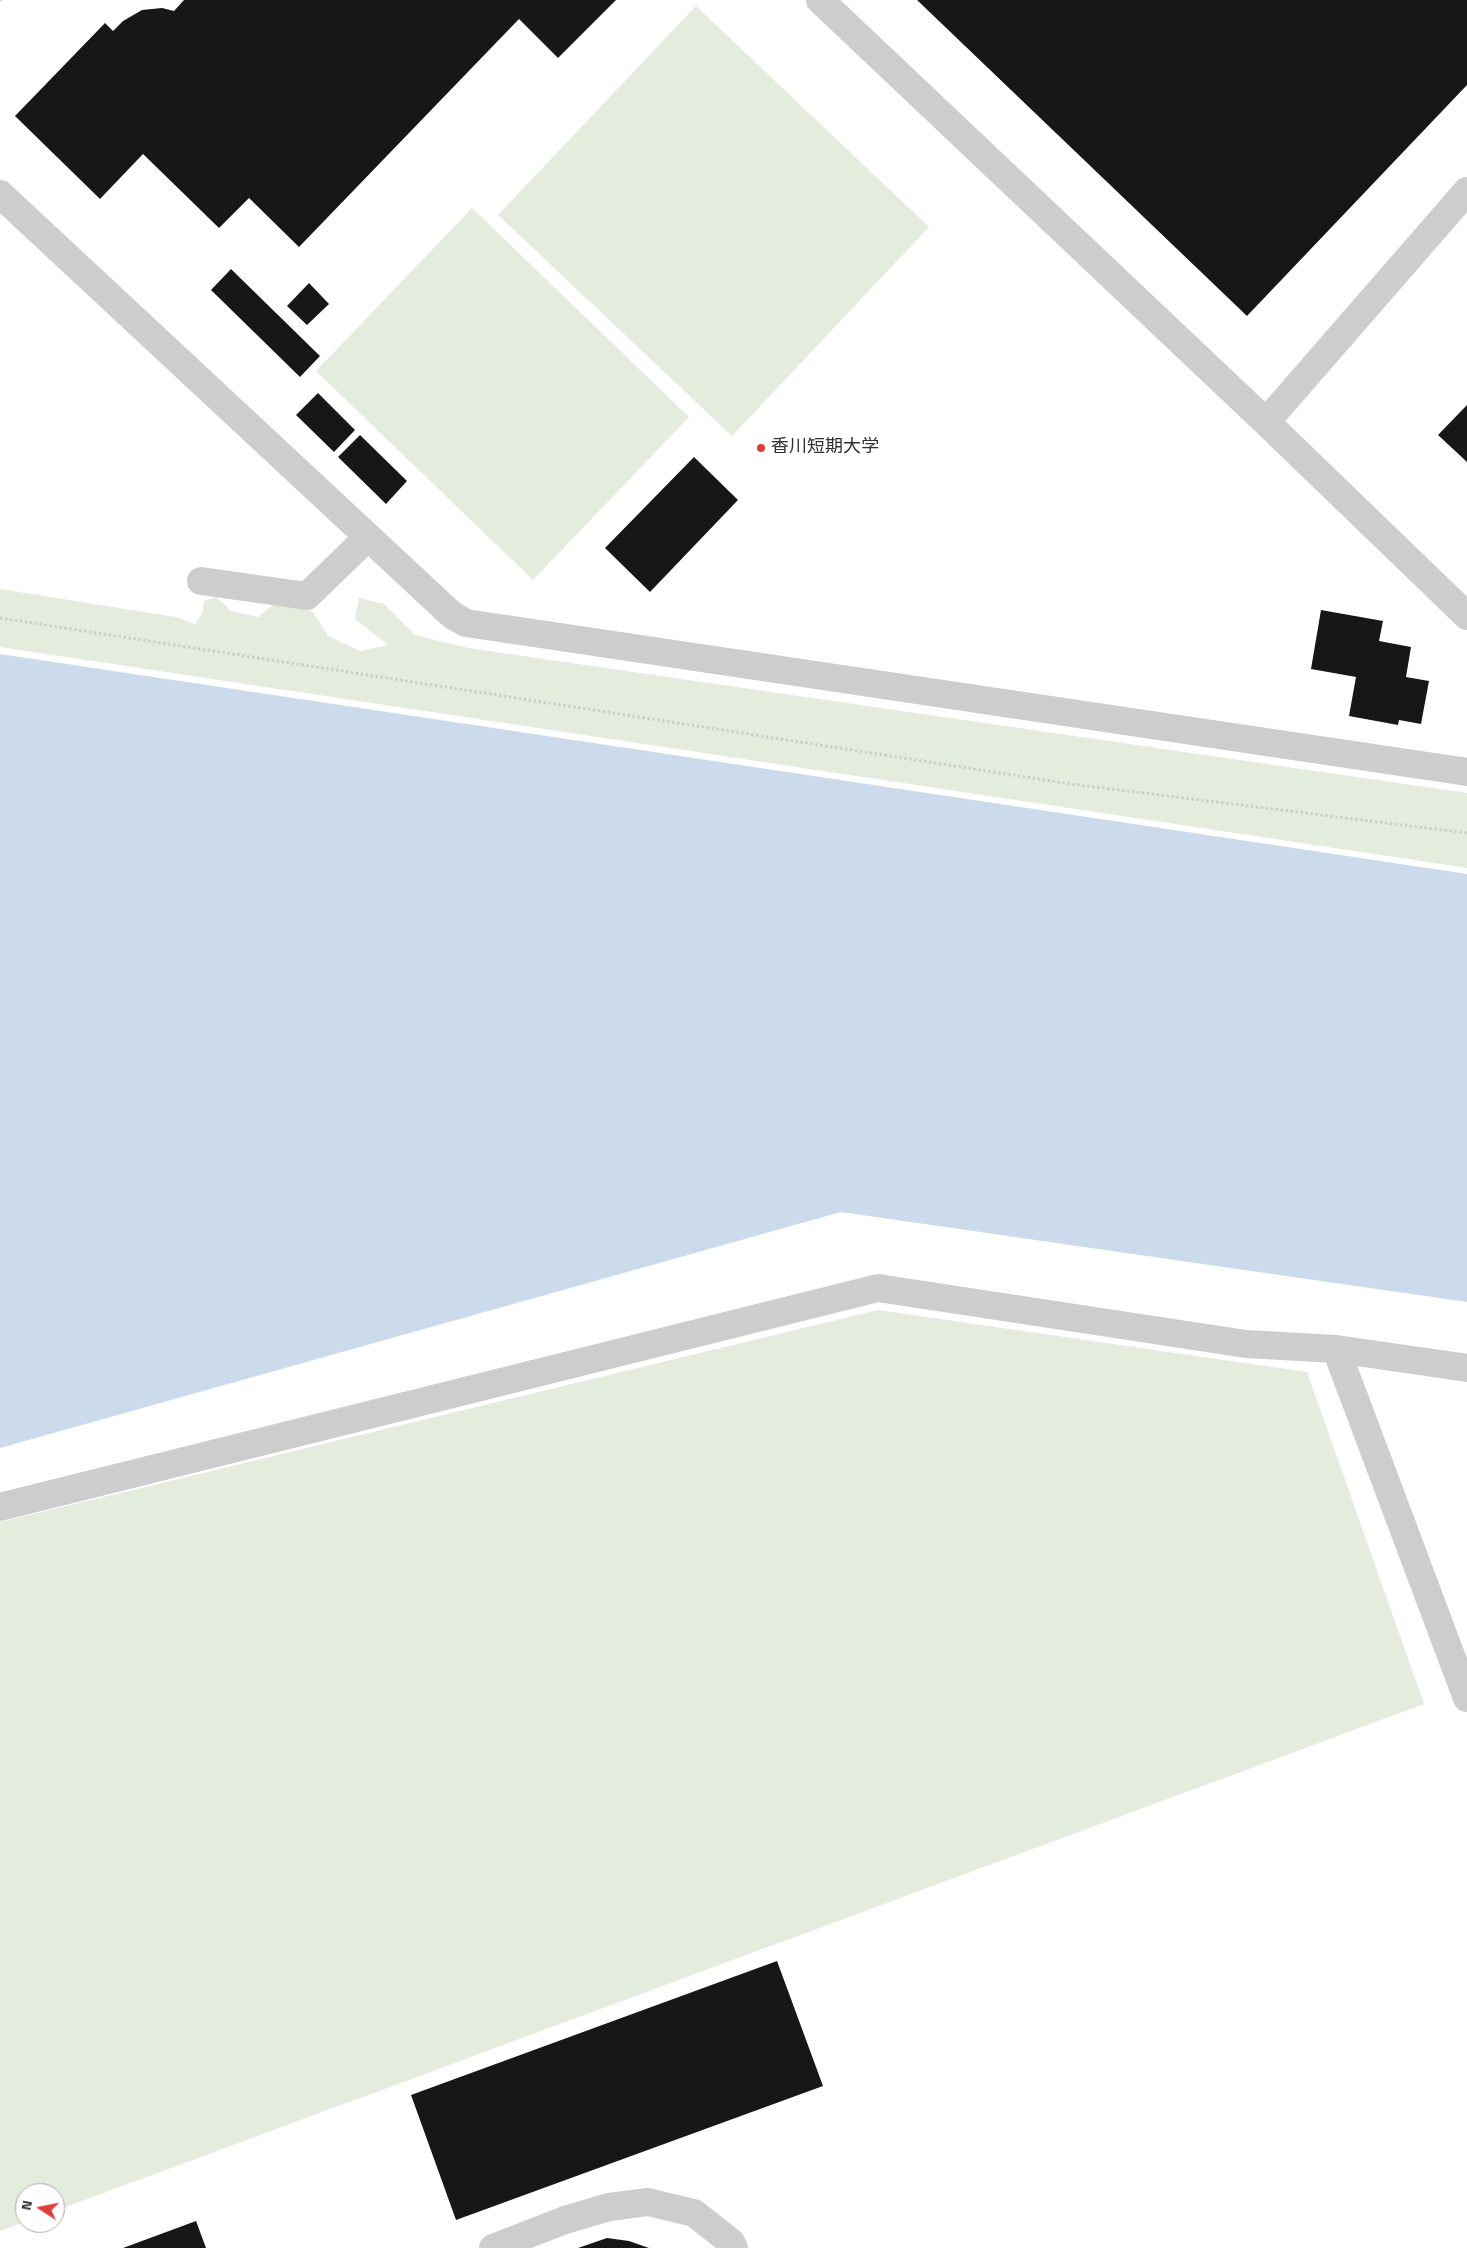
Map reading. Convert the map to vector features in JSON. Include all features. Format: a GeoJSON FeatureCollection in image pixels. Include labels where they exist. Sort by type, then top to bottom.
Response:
{"type":"FeatureCollection","features":[{"type":"Feature","properties":{"kind":"street"},"geometry":{"type":"LineString","coordinates":[[820,0],[1266,422],[1467,616]]}},
{"type":"Feature","properties":{"kind":"street"},"geometry":{"type":"LineString","coordinates":[[1266,422],[1467,191]]}},
{"type":"Feature","properties":{"kind":"street"},"geometry":{"type":"LineString","coordinates":[[0,194],[452,615],[466,623],[1467,772]]}},
{"type":"Feature","properties":{"kind":"street"},"geometry":{"type":"LineString","coordinates":[[201,581],[307,596],[368,537]]}},
{"type":"Feature","properties":{"kind":"street"},"geometry":{"type":"LineString","coordinates":[[0,1507],[878,1288],[1246,1344],[1336,1349],[1467,1368]]}},
{"type":"Feature","properties":{"kind":"street"},"geometry":{"type":"LineString","coordinates":[[1336,1349],[1467,1698]]}},
{"type":"Feature","properties":{"kind":"street"},"geometry":{"type":"LineString","coordinates":[[493,2248],[591,2212],[608,2207],[648,2202],[694,2213],[731,2242],[734,2248]]}},
{"type":"Feature","properties":{"kind":"path"},"geometry":{"type":"LineString","coordinates":[[0,618],[1071,784],[1467,833]]}},
{"type":"Feature","properties":{"kind":"shaded area"},"geometry":{"type":"Polygon","coordinates":[[[696,6],[929,227],[732,436],[498,215],[696,6]]]}},
{"type":"Feature","properties":{"kind":"shaded area"},"geometry":{"type":"Polygon","coordinates":[[[472,208],[689,417],[533,580],[316,371],[472,208]]]}},
{"type":"Feature","properties":{"kind":"shaded area"},"geometry":{"type":"Polygon","coordinates":[[[0,589],[176,617],[195,624],[202,614],[204,601],[216,597],[231,611],[258,617],[274,604],[292,606],[313,612],[328,636],[360,651],[388,645],[355,619],[359,598],[384,604],[415,635],[468,648],[1467,793],[1467,868],[0,647],[0,589]]]}},
{"type":"Feature","properties":{"kind":"shaded area"},"geometry":{"type":"Polygon","coordinates":[[[878,1310],[1307,1372],[1424,1704],[65,2207],[65,2183],[15,2183],[15,2226],[0,2231],[0,1522],[878,1310]]]}},
{"type":"Feature","properties":{"kind":"water"},"geometry":{"type":"Polygon","coordinates":[[[0,654],[1467,874],[1467,1302],[841,1212],[0,1448],[0,654]]]}},
{"type":"Feature","properties":{"kind":"building"},"geometry":{"type":"Polygon","coordinates":[[[184,0],[616,0],[558,58],[519,19],[299,247],[249,198],[219,228],[143,154],[100,199],[15,116],[105,23],[113,31],[123,21],[142,10],[162,8],[174,11],[184,0]]]}},
{"type":"Feature","properties":{"kind":"building"},"geometry":{"type":"Polygon","coordinates":[[[917,0],[1467,0],[1467,85],[1247,316],[917,0]]]}},
{"type":"Feature","properties":{"kind":"building"},"geometry":{"type":"Polygon","coordinates":[[[231,269],[320,356],[300,377],[211,290],[231,269]]]}},
{"type":"Feature","properties":{"kind":"building"},"geometry":{"type":"Polygon","coordinates":[[[309,283],[329,304],[307,325],[287,306],[309,283]]]}},
{"type":"Feature","properties":{"kind":"building"},"geometry":{"type":"Polygon","coordinates":[[[318,393],[355,430],[334,452],[296,415],[318,393]]]}},
{"type":"Feature","properties":{"kind":"building"},"geometry":{"type":"Polygon","coordinates":[[[1467,405],[1467,462],[1438,435],[1467,405]]]}},
{"type":"Feature","properties":{"kind":"building"},"geometry":{"type":"Polygon","coordinates":[[[360,435],[407,481],[386,504],[338,457],[360,435]]]}},
{"type":"Feature","properties":{"kind":"building"},"geometry":{"type":"Polygon","coordinates":[[[694,457],[738,500],[650,592],[605,548],[694,457]]]}},
{"type":"Feature","properties":{"kind":"building"},"geometry":{"type":"Polygon","coordinates":[[[1321,610],[1383,621],[1379,641],[1411,647],[1406,677],[1429,681],[1421,724],[1399,720],[1398,725],[1349,716],[1356,677],[1311,669],[1321,610]]]}},
{"type":"Feature","properties":{"kind":"building"},"geometry":{"type":"Polygon","coordinates":[[[777,1961],[823,2086],[456,2220],[411,2095],[777,1961]]]}},
{"type":"Feature","properties":{"kind":"building"},"geometry":{"type":"Polygon","coordinates":[[[196,2221],[206,2248],[123,2248],[196,2221]]]}},
{"type":"Feature","properties":{"kind":"building"},"geometry":{"type":"Polygon","coordinates":[[[607,2238],[629,2241],[649,2248],[578,2248],[607,2238]]]}},
{"type":"Feature","properties":{"kind":"place","name":"香川短期大学"},"geometry":{"type":"Point","coordinates":[761,448]}}]}
